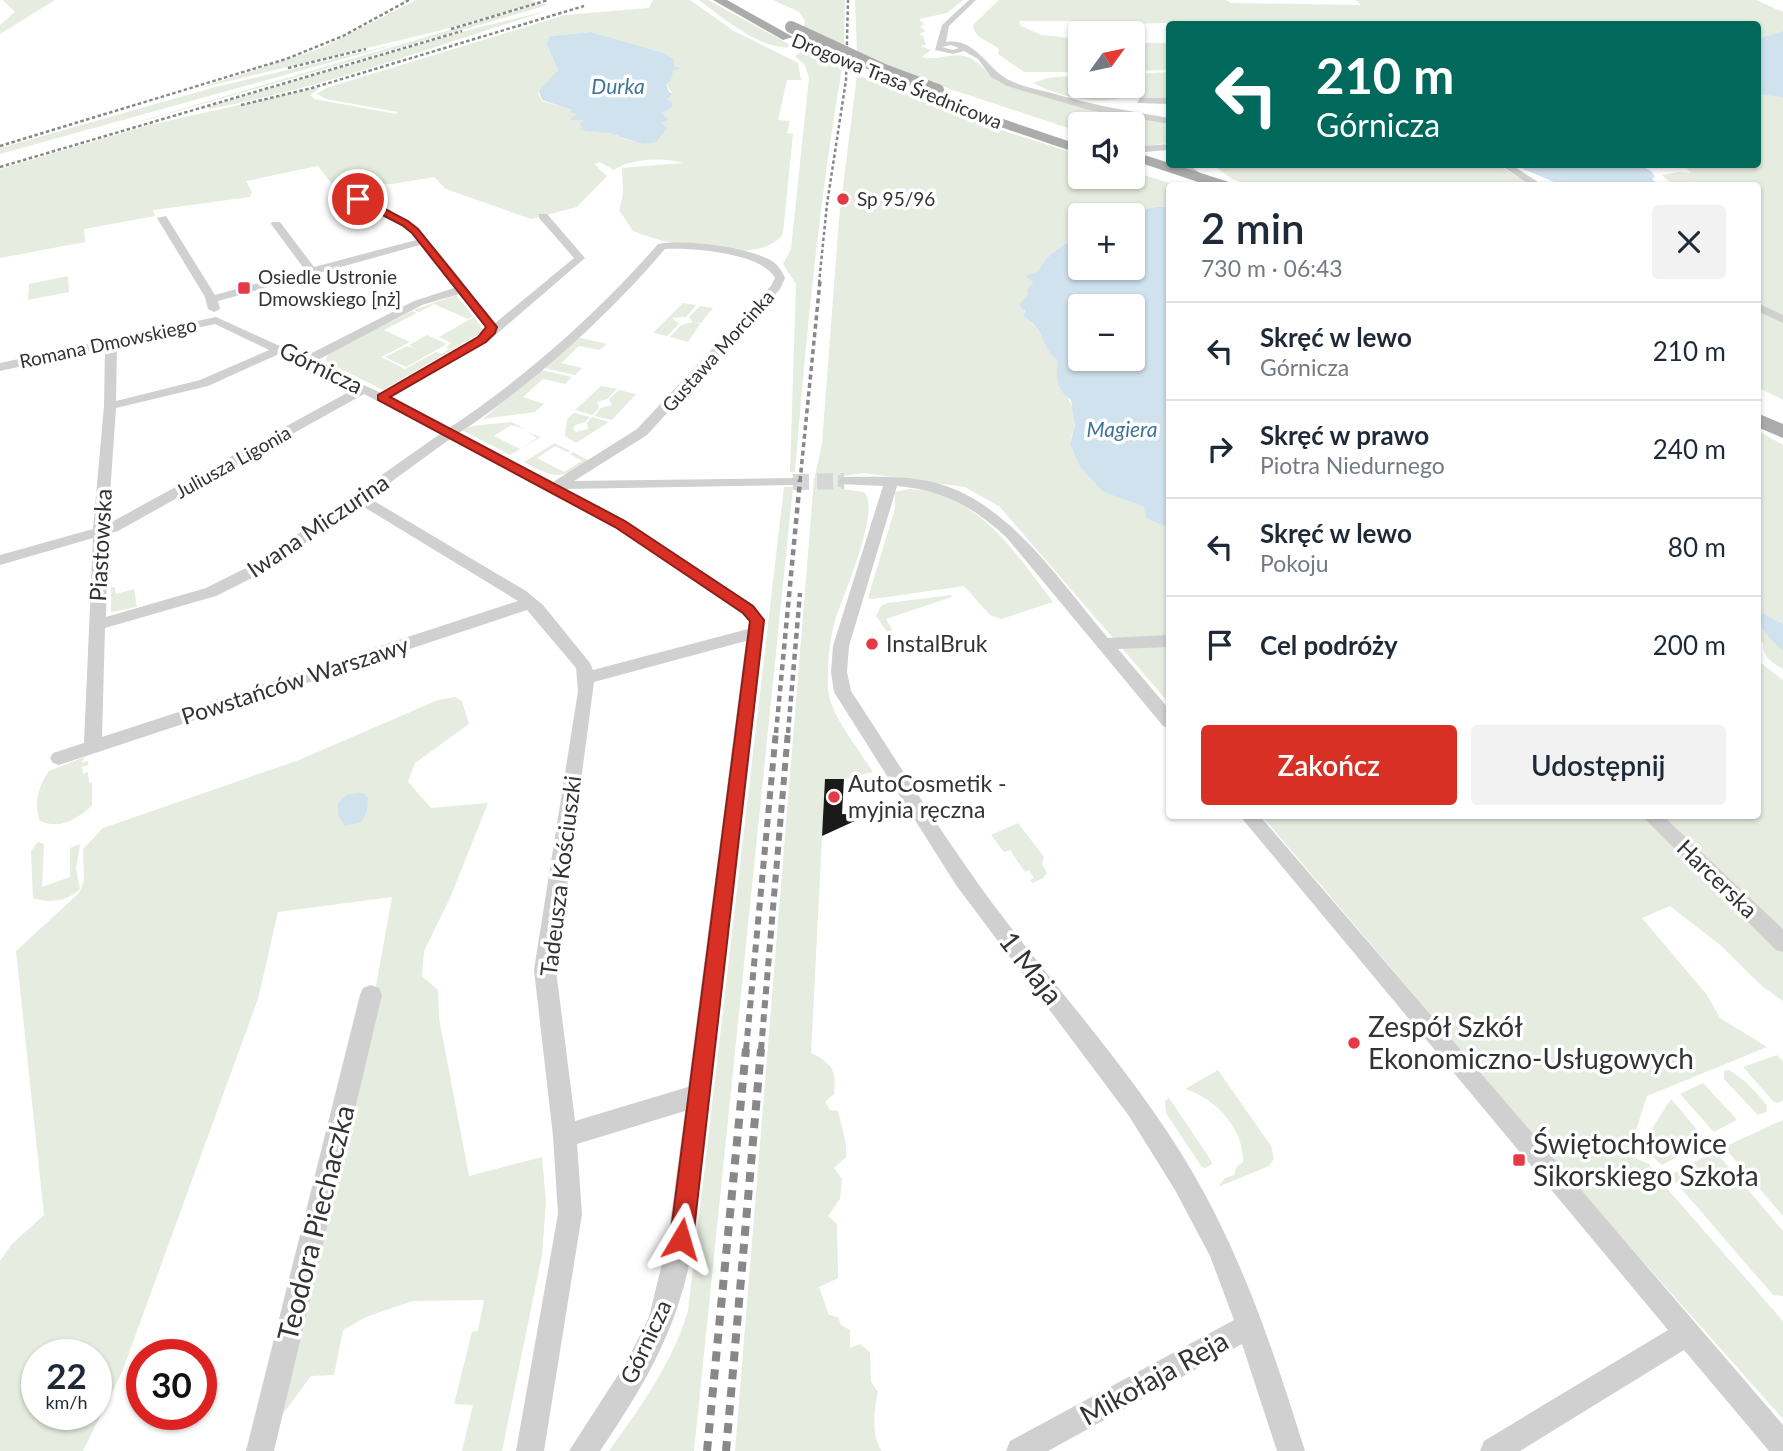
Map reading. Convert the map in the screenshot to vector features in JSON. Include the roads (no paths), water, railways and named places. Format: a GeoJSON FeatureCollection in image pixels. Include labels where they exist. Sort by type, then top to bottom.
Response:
{"type":"FeatureCollection","features":[{"type":"Feature","properties":{"kind":"main road","name":"Drogowa Trasa Średnicowa"},"geometry":{"type":"LineString","coordinates":[[719,0],[935,94],[1068,145]]}},
{"type":"Feature","properties":{"kind":"main road","name":"Drogowa Trasa Średnicowa"},"geometry":{"type":"LineString","coordinates":[[740,0],[789,32]]}},
{"type":"Feature","properties":{"kind":"main road","name":"Drogowa Trasa Średnicowa"},"geometry":{"type":"LineString","coordinates":[[935,94],[1068,134]]}},
{"type":"Feature","properties":{"kind":"main road"},"geometry":{"type":"LineString","coordinates":[[1145,160],[1194,181]]}},
{"type":"Feature","properties":{"kind":"main road"},"geometry":{"type":"LineString","coordinates":[[1145,170],[1194,181]]}},
{"type":"Feature","properties":{"kind":"main road"},"geometry":{"type":"LineString","coordinates":[[1771,409],[1783,432]]}},
{"type":"Feature","properties":{"kind":"street"},"geometry":{"type":"LineString","coordinates":[[973,0],[942,33],[942,44],[938,47],[939,50],[985,62]]}},
{"type":"Feature","properties":{"kind":"street"},"geometry":{"type":"LineString","coordinates":[[945,30],[981,57],[994,75],[1010,84],[1089,107],[1166,120]]}},
{"type":"Feature","properties":{"kind":"street"},"geometry":{"type":"LineString","coordinates":[[942,44],[963,46]]}},
{"type":"Feature","properties":{"kind":"street"},"geometry":{"type":"LineString","coordinates":[[953,52],[963,46]]}},
{"type":"Feature","properties":{"kind":"street"},"geometry":{"type":"LineString","coordinates":[[1140,101],[1166,101]]}},
{"type":"Feature","properties":{"kind":"street"},"geometry":{"type":"LineString","coordinates":[[1145,149],[1166,147]]}},
{"type":"Feature","properties":{"kind":"street"},"geometry":{"type":"LineString","coordinates":[[1510,168],[1534,182]]}},
{"type":"Feature","properties":{"kind":"street"},"geometry":{"type":"LineString","coordinates":[[343,199],[358,199],[405,223],[491,327],[488,335]]}},
{"type":"Feature","properties":{"kind":"street"},"geometry":{"type":"LineString","coordinates":[[382,398],[488,335],[580,258],[543,216]]}},
{"type":"Feature","properties":{"kind":"street"},"geometry":{"type":"LineString","coordinates":[[162,218],[212,299],[216,320]]}},
{"type":"Feature","properties":{"kind":"street"},"geometry":{"type":"LineString","coordinates":[[276,224],[313,272]]}},
{"type":"Feature","properties":{"kind":"street","name":"Romana Dmowskiego"},"geometry":{"type":"LineString","coordinates":[[212,299],[422,241]]}},
{"type":"Feature","properties":{"kind":"street","name":"Gustawa Morcinka"},"geometry":{"type":"LineString","coordinates":[[449,434],[491,409],[631,282],[662,246],[677,244],[755,258],[773,267],[780,278],[776,287],[654,422],[629,443],[553,488]]}},
{"type":"Feature","properties":{"kind":"street"},"geometry":{"type":"LineString","coordinates":[[306,361],[418,303],[462,289]]}},
{"type":"Feature","properties":{"kind":"street"},"geometry":{"type":"LineString","coordinates":[[1761,308],[1783,320]]}},
{"type":"Feature","properties":{"kind":"street","name":"Romana Dmowskiego"},"geometry":{"type":"LineString","coordinates":[[0,367],[216,320]]}},
{"type":"Feature","properties":{"kind":"street","name":"Górnicza"},"geometry":{"type":"LineString","coordinates":[[216,320],[382,398],[620,524],[748,610],[757,620],[681,1239],[668,1300],[651,1343],[583,1451]]}},
{"type":"Feature","properties":{"kind":"street","name":"Piastowska"},"geometry":{"type":"LineString","coordinates":[[93,747],[111,343]]}},
{"type":"Feature","properties":{"kind":"street"},"geometry":{"type":"LineString","coordinates":[[110,406],[204,383],[281,349]]}},
{"type":"Feature","properties":{"kind":"street","name":"Juliusza Ligonia"},"geometry":{"type":"LineString","coordinates":[[0,560],[101,533],[364,389]]}},
{"type":"Feature","properties":{"kind":"street","name":"Iwana Miczurina"},"geometry":{"type":"LineString","coordinates":[[97,625],[211,592],[243,578],[264,566],[449,434]]}},
{"type":"Feature","properties":{"kind":"street"},"geometry":{"type":"LineString","coordinates":[[844,481],[926,483],[945,489],[985,509],[1019,543],[1166,717]]}},
{"type":"Feature","properties":{"kind":"street"},"geometry":{"type":"LineString","coordinates":[[553,488],[567,484],[793,482]]}},
{"type":"Feature","properties":{"kind":"street","name":"1 Maja"},"geometry":{"type":"LineString","coordinates":[[891,482],[841,646],[839,672],[843,692],[963,879],[1159,1140],[1214,1237],[1250,1325],[1290,1451]]}},
{"type":"Feature","properties":{"kind":"street"},"geometry":{"type":"LineString","coordinates":[[359,498],[473,565],[530,603],[584,667],[586,678],[757,632]]}},
{"type":"Feature","properties":{"kind":"street"},"geometry":{"type":"LineString","coordinates":[[0,549],[30,554]]}},
{"type":"Feature","properties":{"kind":"street","name":"Powstańców Warszawy"},"geometry":{"type":"LineString","coordinates":[[59,758],[530,603]]}},
{"type":"Feature","properties":{"kind":"street"},"geometry":{"type":"LineString","coordinates":[[1104,644],[1166,641]]}},
{"type":"Feature","properties":{"kind":"street","name":"Tadeusza Kościuszki"},"geometry":{"type":"LineString","coordinates":[[535,1445],[570,1214],[565,1136],[545,970],[586,678]]}},
{"type":"Feature","properties":{"kind":"street"},"geometry":{"type":"LineString","coordinates":[[1252,819],[1783,1446]]}},
{"type":"Feature","properties":{"kind":"street","name":"Harcerska"},"geometry":{"type":"LineString","coordinates":[[1654,819],[1783,943]]}},
{"type":"Feature","properties":{"kind":"street","name":"Teodora Piechaczka"},"geometry":{"type":"LineString","coordinates":[[261,1451],[371,995]]}},
{"type":"Feature","properties":{"kind":"street"},"geometry":{"type":"LineString","coordinates":[[565,1136],[699,1095]]}},
{"type":"Feature","properties":{"kind":"street","name":"Mikołaja Reja"},"geometry":{"type":"LineString","coordinates":[[1020,1451],[1250,1325]]}},
{"type":"Feature","properties":{"kind":"street"},"geometry":{"type":"LineString","coordinates":[[1493,1451],[1687,1333]]}},
{"type":"Feature","properties":{"kind":"water"},"geometry":{"type":"Polygon","coordinates":[[[1783,31],[1783,97],[1761,94],[1761,38],[1783,31]]]}},
{"type":"Feature","properties":{"kind":"water","name":"Durka"},"geometry":{"type":"Polygon","coordinates":[[[591,32],[664,53],[674,60],[674,67],[682,68],[673,71],[671,80],[666,84],[669,92],[673,94],[667,100],[672,102],[672,107],[661,113],[668,119],[661,123],[667,128],[656,142],[642,144],[610,133],[579,130],[583,127],[579,124],[584,120],[570,120],[576,114],[570,112],[572,110],[542,100],[539,91],[558,70],[546,43],[550,36],[591,32]]]}},
{"type":"Feature","properties":{"kind":"water"},"geometry":{"type":"Polygon","coordinates":[[[1521,168],[1646,168],[1651,171],[1655,177],[1652,179],[1656,182],[1554,182],[1521,168]]]}},
{"type":"Feature","properties":{"kind":"water","name":"Magiera"},"geometry":{"type":"Polygon","coordinates":[[[1166,207],[1166,527],[1146,518],[1144,507],[1103,492],[1080,467],[1070,444],[1075,425],[1071,400],[1058,383],[1058,361],[1048,350],[1036,327],[1023,316],[1025,311],[1019,305],[1033,282],[1025,276],[1039,271],[1050,255],[1068,243],[1068,280],[1145,280],[1145,209],[1166,207]]]}},
{"type":"Feature","properties":{"kind":"water"},"geometry":{"type":"Polygon","coordinates":[[[1761,612],[1783,624],[1783,651],[1761,628],[1761,612]]]}},
{"type":"Feature","properties":{"kind":"water"},"geometry":{"type":"Polygon","coordinates":[[[363,793],[368,798],[367,811],[361,822],[345,826],[338,815],[338,803],[347,795],[363,793]]]}},
{"type":"Feature","properties":{"kind":"tunnel"},"geometry":{"type":"LineString","coordinates":[[793,482],[844,481],[820,481]]}},
{"type":"Feature","properties":{"kind":"railway"},"geometry":{"type":"LineString","coordinates":[[0,146],[286,59],[343,36],[409,0]]}},
{"type":"Feature","properties":{"kind":"railway"},"geometry":{"type":"LineString","coordinates":[[451,29],[548,0]]}},
{"type":"Feature","properties":{"kind":"railway"},"geometry":{"type":"LineString","coordinates":[[819,283],[827,204],[846,80],[848,0]]}},
{"type":"Feature","properties":{"kind":"railway"},"geometry":{"type":"LineString","coordinates":[[241,105],[312,88],[584,6]]}},
{"type":"Feature","properties":{"kind":"railway"},"geometry":{"type":"LineString","coordinates":[[0,167],[462,31]]}},
{"type":"Feature","properties":{"kind":"railway"},"geometry":{"type":"LineString","coordinates":[[288,68],[366,49]]}},
{"type":"Feature","properties":{"kind":"railway"},"geometry":{"type":"LineString","coordinates":[[800,481],[820,281]]}},
{"type":"Feature","properties":{"kind":"railway"},"geometry":{"type":"LineString","coordinates":[[776,733],[800,480]]}},
{"type":"Feature","properties":{"kind":"railway"},"geometry":{"type":"LineString","coordinates":[[788,733],[800,593]]}},
{"type":"Feature","properties":{"kind":"railway"},"geometry":{"type":"LineString","coordinates":[[746,1050],[776,731]]}},
{"type":"Feature","properties":{"kind":"railway"},"geometry":{"type":"LineString","coordinates":[[761,1050],[788,731]]}},
{"type":"Feature","properties":{"kind":"railway"},"geometry":{"type":"LineString","coordinates":[[707,1451],[746,1049]]}},
{"type":"Feature","properties":{"kind":"railway"},"geometry":{"type":"LineString","coordinates":[[726,1451],[761,1049]]}},
{"type":"Feature","properties":{"kind":"place","name":"Sp 95/96"},"geometry":{"type":"Point","coordinates":[843,199]}},
{"type":"Feature","properties":{"kind":"place","name":"Osiedle Ustronie Dmowskiego [nż]"},"geometry":{"type":"Point","coordinates":[244,288]}},
{"type":"Feature","properties":{"kind":"place","name":"InstalBruk"},"geometry":{"type":"Point","coordinates":[872,644]}},
{"type":"Feature","properties":{"kind":"place","name":"AutoCosmetik - myjnia ręczna"},"geometry":{"type":"Point","coordinates":[834,797]}},
{"type":"Feature","properties":{"kind":"place","name":"Zespół Szkół Ekonomiczno-Usługowych"},"geometry":{"type":"Point","coordinates":[1354,1043]}},
{"type":"Feature","properties":{"kind":"place","name":"Świętochłowice Sikorskiego Szkoła"},"geometry":{"type":"Point","coordinates":[1519,1160]}}]}
